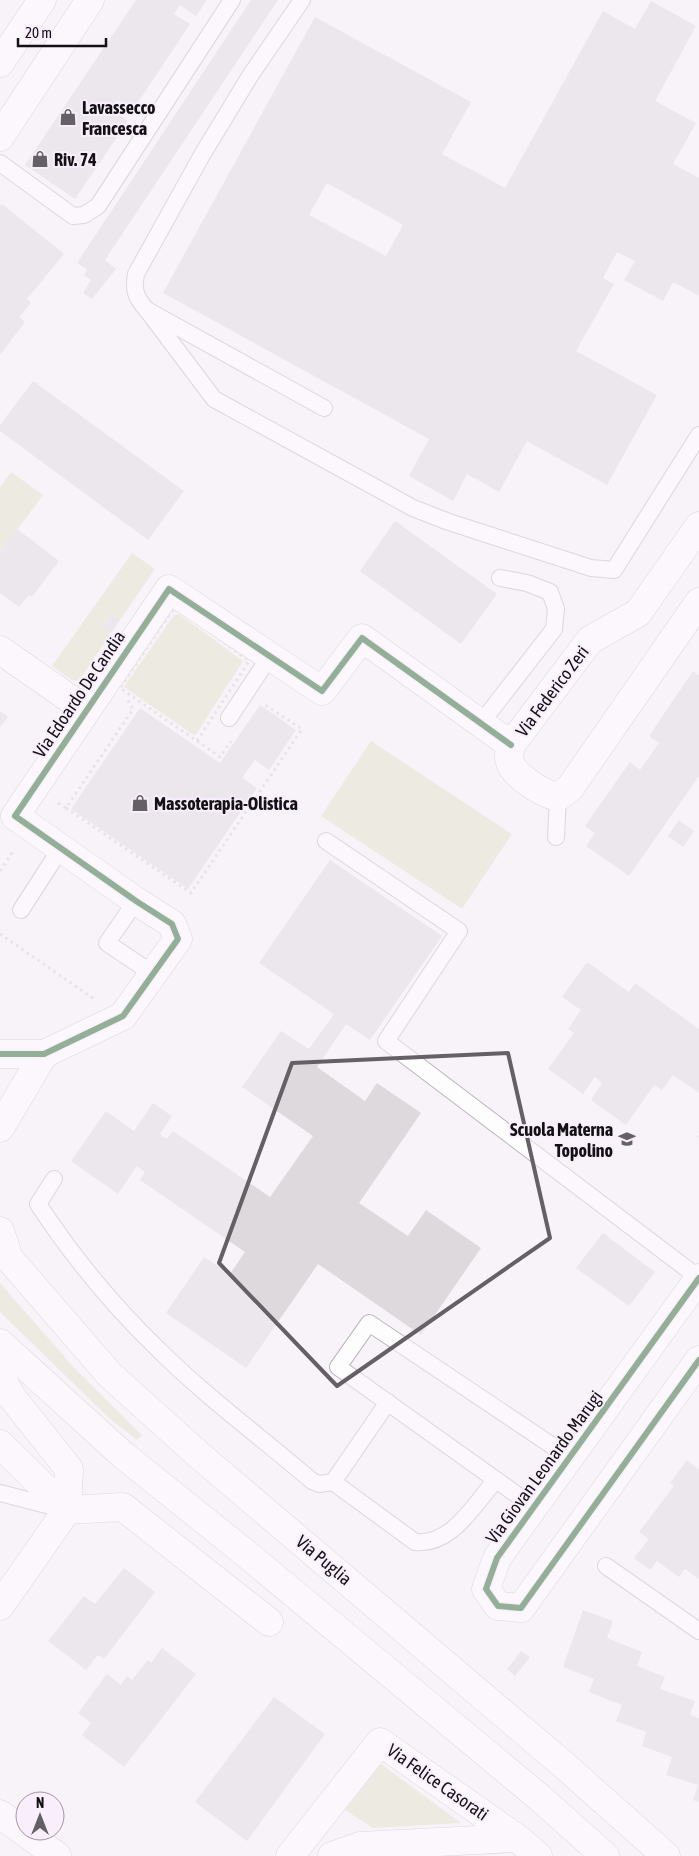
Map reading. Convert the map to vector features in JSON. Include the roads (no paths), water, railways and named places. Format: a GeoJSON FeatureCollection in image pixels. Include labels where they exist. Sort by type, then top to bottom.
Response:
{"type":"FeatureCollection","features":[{"type":"Feature","properties":{"kind":"main road"},"geometry":{"type":"LineString","coordinates":[[0,63],[42,0]]}},
{"type":"Feature","properties":{"kind":"main road"},"geometry":{"type":"LineString","coordinates":[[0,138],[90,0]]}},
{"type":"Feature","properties":{"kind":"main road","name":"Via Federico Zeri"},"geometry":{"type":"LineString","coordinates":[[558,797],[546,795],[513,770],[508,757],[512,745],[590,640],[638,613],[696,537]]}},
{"type":"Feature","properties":{"kind":"main road","name":"Via Edoardo De Candia"},"geometry":{"type":"LineString","coordinates":[[0,1054],[44,1054],[123,1016],[178,939],[172,924],[14,816],[169,589],[322,691],[362,638],[512,745]]}},
{"type":"Feature","properties":{"kind":"main road"},"geometry":{"type":"LineString","coordinates":[[558,797],[570,788],[699,602]]}},
{"type":"Feature","properties":{"kind":"main road"},"geometry":{"type":"LineString","coordinates":[[0,650],[86,710]]}},
{"type":"Feature","properties":{"kind":"main road"},"geometry":{"type":"LineString","coordinates":[[0,1128],[44,1054]]}},
{"type":"Feature","properties":{"kind":"main road"},"geometry":{"type":"LineString","coordinates":[[0,1231],[4,1253]]}},
{"type":"Feature","properties":{"kind":"main road","name":"Via Puglia"},"geometry":{"type":"LineString","coordinates":[[4,1253],[110,1375],[200,1456],[565,1766],[666,1856]]}},
{"type":"Feature","properties":{"kind":"main road","name":"Via Giovan Leonardo Marugi"},"geometry":{"type":"LineString","coordinates":[[699,1278],[497,1558],[486,1589],[498,1606],[521,1608],[699,1360]]}},
{"type":"Feature","properties":{"kind":"main road"},"geometry":{"type":"LineString","coordinates":[[0,1343],[123,1455],[517,1779],[605,1856]]}},
{"type":"Feature","properties":{"kind":"main road"},"geometry":{"type":"LineString","coordinates":[[0,1375],[11,1396],[69,1470],[67,1510],[0,1606]]}},
{"type":"Feature","properties":{"kind":"main road"},"geometry":{"type":"LineString","coordinates":[[0,1444],[67,1510],[123,1507],[269,1622]]}},
{"type":"Feature","properties":{"kind":"main road","name":"Via Felice Casorati"},"geometry":{"type":"LineString","coordinates":[[290,1856],[380,1742],[517,1838],[538,1856]]}},
{"type":"Feature","properties":{"kind":"main road"},"geometry":{"type":"LineString","coordinates":[[0,1814],[57,1856]]}},
{"type":"Feature","properties":{"kind":"main road","name":"Via Felice Casorati"},"geometry":{"type":"LineString","coordinates":[[332,1856],[360,1846],[517,1838]]}},
{"type":"Feature","properties":{"kind":"lane"},"geometry":{"type":"LineString","coordinates":[[0,163],[73,216],[84,215],[98,206],[232,0]]}},
{"type":"Feature","properties":{"kind":"lane"},"geometry":{"type":"LineString","coordinates":[[302,0],[250,76],[202,154],[136,274],[134,286],[136,298],[214,399],[414,508],[449,522],[591,568],[614,570],[699,435]]}},
{"type":"Feature","properties":{"kind":"lane"},"geometry":{"type":"LineString","coordinates":[[147,310],[324,408]]}},
{"type":"Feature","properties":{"kind":"lane"},"geometry":{"type":"LineString","coordinates":[[481,723],[554,629],[556,609],[550,592],[527,583],[500,578]]}},
{"type":"Feature","properties":{"kind":"lane"},"geometry":{"type":"LineString","coordinates":[[229,718],[270,656]]}},
{"type":"Feature","properties":{"kind":"lane"},"geometry":{"type":"LineString","coordinates":[[556,837],[558,797]]}},
{"type":"Feature","properties":{"kind":"lane"},"geometry":{"type":"LineString","coordinates":[[326,841],[459,931],[386,1041],[699,1278]]}},
{"type":"Feature","properties":{"kind":"lane"},"geometry":{"type":"LineString","coordinates":[[20,910],[61,848]]}},
{"type":"Feature","properties":{"kind":"lane"},"geometry":{"type":"LineString","coordinates":[[136,901],[107,943],[153,974]]}},
{"type":"Feature","properties":{"kind":"lane"},"geometry":{"type":"LineString","coordinates":[[54,1179],[38,1204],[79,1262],[160,1352],[312,1481],[319,1484],[333,1482],[415,1542],[429,1543],[448,1534],[496,1480]]}},
{"type":"Feature","properties":{"kind":"lane"},"geometry":{"type":"LineString","coordinates":[[534,1507],[338,1367],[369,1323],[569,1457]]}},
{"type":"Feature","properties":{"kind":"lane"},"geometry":{"type":"LineString","coordinates":[[333,1482],[388,1402]]}},
{"type":"Feature","properties":{"kind":"lane"},"geometry":{"type":"LineString","coordinates":[[0,1492],[67,1510]]}},
{"type":"Feature","properties":{"kind":"lane"},"geometry":{"type":"LineString","coordinates":[[606,1566],[699,1632]]}},
{"type":"Feature","properties":{"kind":"place","name":"Lavassecco Francesca"},"geometry":{"type":"Point","coordinates":[68,117]}},
{"type":"Feature","properties":{"kind":"place","name":"Riv. 74"},"geometry":{"type":"Point","coordinates":[40,159]}},
{"type":"Feature","properties":{"kind":"place","name":"Massoterapia-Olistica"},"geometry":{"type":"Point","coordinates":[140,803]}},
{"type":"Feature","properties":{"kind":"place","name":"Scuola Materna Topolino"},"geometry":{"type":"Point","coordinates":[627,1139]}}]}
